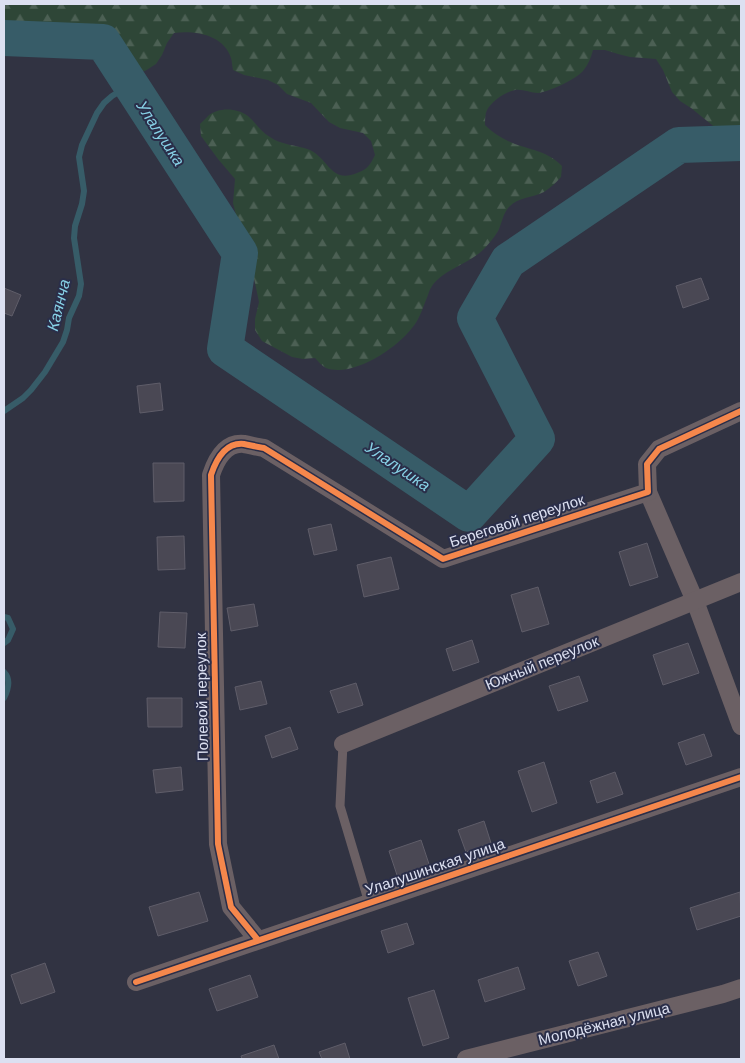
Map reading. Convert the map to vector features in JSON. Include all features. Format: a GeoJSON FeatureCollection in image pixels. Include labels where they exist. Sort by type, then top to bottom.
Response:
{"type":"FeatureCollection","features":[{"type":"Feature","properties":{"kind":"street"},"geometry":{"type":"LineString","coordinates":[[741,411],[659,448],[647,464],[648,492],[695,601],[741,726]]}},
{"type":"Feature","properties":{"kind":"street","name":"Береговой переулок"},"geometry":{"type":"LineString","coordinates":[[227,447],[241,443],[264,448],[443,559],[648,492]]}},
{"type":"Feature","properties":{"kind":"street","name":"Полевой переулок"},"geometry":{"type":"LineString","coordinates":[[227,447],[214,464],[210,475],[218,844],[231,907],[258,940]]}},
{"type":"Feature","properties":{"kind":"street","name":"Южный переулок"},"geometry":{"type":"LineString","coordinates":[[343,744],[741,582]]}},
{"type":"Feature","properties":{"kind":"street","name":"Улалушинская улица"},"geometry":{"type":"LineString","coordinates":[[136,982],[741,777]]}},
{"type":"Feature","properties":{"kind":"street","name":"Молодёжная улица"},"geometry":{"type":"LineString","coordinates":[[466,1059],[741,988]]}},
{"type":"Feature","properties":{"kind":"lane"},"geometry":{"type":"LineString","coordinates":[[343,744],[340,806],[368,903]]}},
{"type":"Feature","properties":{"kind":"green space"},"geometry":{"type":"Polygon","coordinates":[[[4,4],[741,4],[741,138],[722,133],[680,101],[672,92],[656,59],[630,57],[605,50],[593,50],[583,71],[562,85],[538,93],[518,90],[503,95],[495,100],[487,110],[485,125],[515,144],[551,157],[562,166],[561,177],[544,192],[521,199],[507,209],[498,231],[484,249],[443,275],[432,286],[417,322],[396,344],[374,359],[361,365],[349,369],[337,370],[326,368],[315,358],[303,359],[292,357],[262,341],[255,330],[255,319],[259,302],[243,226],[236,215],[233,203],[235,179],[201,136],[200,124],[217,111],[239,111],[248,116],[270,137],[279,142],[310,150],[336,173],[348,176],[364,170],[372,161],[375,155],[371,141],[363,133],[340,128],[329,122],[311,103],[287,94],[278,85],[268,80],[244,75],[233,70],[231,58],[227,50],[222,44],[208,36],[191,32],[174,33],[156,64],[145,71],[134,71],[125,63],[121,53],[112,43],[65,26],[38,23],[4,34],[4,4]]]}},
{"type":"Feature","properties":{"kind":"building"},"geometry":{"type":"Polygon","coordinates":[[[701,278],[709,299],[683,308],[676,286],[701,278]]]}},
{"type":"Feature","properties":{"kind":"building"},"geometry":{"type":"Polygon","coordinates":[[[4,288],[21,295],[12,316],[4,313],[4,288]]]}},
{"type":"Feature","properties":{"kind":"building"},"geometry":{"type":"Polygon","coordinates":[[[160,383],[163,410],[140,413],[137,386],[160,383]]]}},
{"type":"Feature","properties":{"kind":"building"},"geometry":{"type":"Polygon","coordinates":[[[153,463],[184,463],[184,501],[154,502],[153,463]]]}},
{"type":"Feature","properties":{"kind":"building"},"geometry":{"type":"Polygon","coordinates":[[[331,524],[337,550],[314,555],[308,529],[331,524]]]}},
{"type":"Feature","properties":{"kind":"building"},"geometry":{"type":"Polygon","coordinates":[[[184,536],[185,569],[158,570],[157,537],[184,536]]]}},
{"type":"Feature","properties":{"kind":"building"},"geometry":{"type":"Polygon","coordinates":[[[647,543],[658,577],[630,586],[619,552],[647,543]]]}},
{"type":"Feature","properties":{"kind":"building"},"geometry":{"type":"Polygon","coordinates":[[[391,557],[399,589],[364,597],[357,565],[391,557]]]}},
{"type":"Feature","properties":{"kind":"building"},"geometry":{"type":"Polygon","coordinates":[[[538,587],[549,624],[522,632],[511,595],[538,587]]]}},
{"type":"Feature","properties":{"kind":"building"},"geometry":{"type":"Polygon","coordinates":[[[254,604],[258,626],[231,631],[227,608],[254,604]]]}},
{"type":"Feature","properties":{"kind":"building"},"geometry":{"type":"Polygon","coordinates":[[[160,612],[187,613],[185,648],[158,647],[160,612]]]}},
{"type":"Feature","properties":{"kind":"building"},"geometry":{"type":"Polygon","coordinates":[[[472,640],[479,662],[453,671],[446,649],[472,640]]]}},
{"type":"Feature","properties":{"kind":"building"},"geometry":{"type":"Polygon","coordinates":[[[688,643],[699,673],[663,685],[653,655],[688,643]]]}},
{"type":"Feature","properties":{"kind":"building"},"geometry":{"type":"Polygon","coordinates":[[[579,676],[588,701],[558,711],[549,686],[579,676]]]}},
{"type":"Feature","properties":{"kind":"building"},"geometry":{"type":"Polygon","coordinates":[[[261,681],[267,704],[240,710],[235,687],[261,681]]]}},
{"type":"Feature","properties":{"kind":"building"},"geometry":{"type":"Polygon","coordinates":[[[356,683],[363,705],[338,713],[330,691],[356,683]]]}},
{"type":"Feature","properties":{"kind":"building"},"geometry":{"type":"Polygon","coordinates":[[[147,698],[182,698],[182,727],[148,727],[147,698]]]}},
{"type":"Feature","properties":{"kind":"building"},"geometry":{"type":"Polygon","coordinates":[[[290,727],[298,749],[272,758],[265,736],[290,727]]]}},
{"type":"Feature","properties":{"kind":"building"},"geometry":{"type":"Polygon","coordinates":[[[704,734],[712,756],[686,765],[678,743],[704,734]]]}},
{"type":"Feature","properties":{"kind":"building"},"geometry":{"type":"Polygon","coordinates":[[[544,762],[557,803],[532,812],[518,771],[544,762]]]}},
{"type":"Feature","properties":{"kind":"building"},"geometry":{"type":"Polygon","coordinates":[[[181,767],[183,790],[156,793],[153,770],[181,767]]]}},
{"type":"Feature","properties":{"kind":"building"},"geometry":{"type":"Polygon","coordinates":[[[615,772],[623,794],[597,803],[590,781],[615,772]]]}},
{"type":"Feature","properties":{"kind":"building"},"geometry":{"type":"Polygon","coordinates":[[[484,821],[491,843],[466,852],[458,830],[484,821]]]}},
{"type":"Feature","properties":{"kind":"building"},"geometry":{"type":"Polygon","coordinates":[[[421,840],[430,867],[398,878],[389,851],[421,840]]]}},
{"type":"Feature","properties":{"kind":"building"},"geometry":{"type":"Polygon","coordinates":[[[199,892],[208,921],[158,936],[149,907],[199,892]]]}},
{"type":"Feature","properties":{"kind":"building"},"geometry":{"type":"Polygon","coordinates":[[[740,892],[741,916],[697,930],[690,908],[740,892]]]}},
{"type":"Feature","properties":{"kind":"building"},"geometry":{"type":"Polygon","coordinates":[[[407,923],[414,944],[388,953],[381,931],[407,923]]]}},
{"type":"Feature","properties":{"kind":"building"},"geometry":{"type":"Polygon","coordinates":[[[598,952],[607,976],[578,986],[569,961],[598,952]]]}},
{"type":"Feature","properties":{"kind":"building"},"geometry":{"type":"Polygon","coordinates":[[[45,963],[55,992],[21,1004],[11,975],[45,963]]]}},
{"type":"Feature","properties":{"kind":"building"},"geometry":{"type":"Polygon","coordinates":[[[518,967],[525,989],[485,1002],[478,980],[518,967]]]}},
{"type":"Feature","properties":{"kind":"building"},"geometry":{"type":"Polygon","coordinates":[[[250,975],[258,997],[217,1011],[209,989],[250,975]]]}},
{"type":"Feature","properties":{"kind":"building"},"geometry":{"type":"Polygon","coordinates":[[[434,990],[449,1038],[423,1046],[408,998],[434,990]]]}},
{"type":"Feature","properties":{"kind":"building"},"geometry":{"type":"Polygon","coordinates":[[[345,1043],[350,1059],[322,1059],[319,1052],[345,1043]]]}},
{"type":"Feature","properties":{"kind":"building"},"geometry":{"type":"Polygon","coordinates":[[[274,1045],[279,1059],[242,1059],[241,1056],[274,1045]]]}},
{"type":"Feature","properties":{"kind":"waterway","name":"Улалушка"},"geometry":{"type":"LineString","coordinates":[[4,38],[103,42],[240,253],[225,349],[469,514],[537,439],[475,318],[508,261],[679,145],[741,143]]}},
{"type":"Feature","properties":{"kind":"waterway","name":"Каянча"},"geometry":{"type":"LineString","coordinates":[[4,411],[31,390],[45,372],[63,342],[69,318],[79,296],[81,284],[74,238],[75,226],[84,191],[79,157],[82,145],[97,113],[104,103],[130,85]]}},
{"type":"Feature","properties":{"kind":"waterway","name":"Каянча"},"geometry":{"type":"LineString","coordinates":[[4,617],[8,618],[13,629],[8,640],[4,643]]}},
{"type":"Feature","properties":{"kind":"waterway","name":"Каянча"},"geometry":{"type":"LineString","coordinates":[[4,672],[8,678],[8,688],[4,698]]}},
{"type":"Feature","properties":{"kind":"cycle path"},"geometry":{"type":"LineString","coordinates":[[258,940],[231,907],[218,844],[211,475],[222,453],[237,444],[264,448],[443,559],[648,492],[647,464],[659,449],[741,411]]}},
{"type":"Feature","properties":{"kind":"cycle path"},"geometry":{"type":"LineString","coordinates":[[136,982],[741,777]]}}]}
